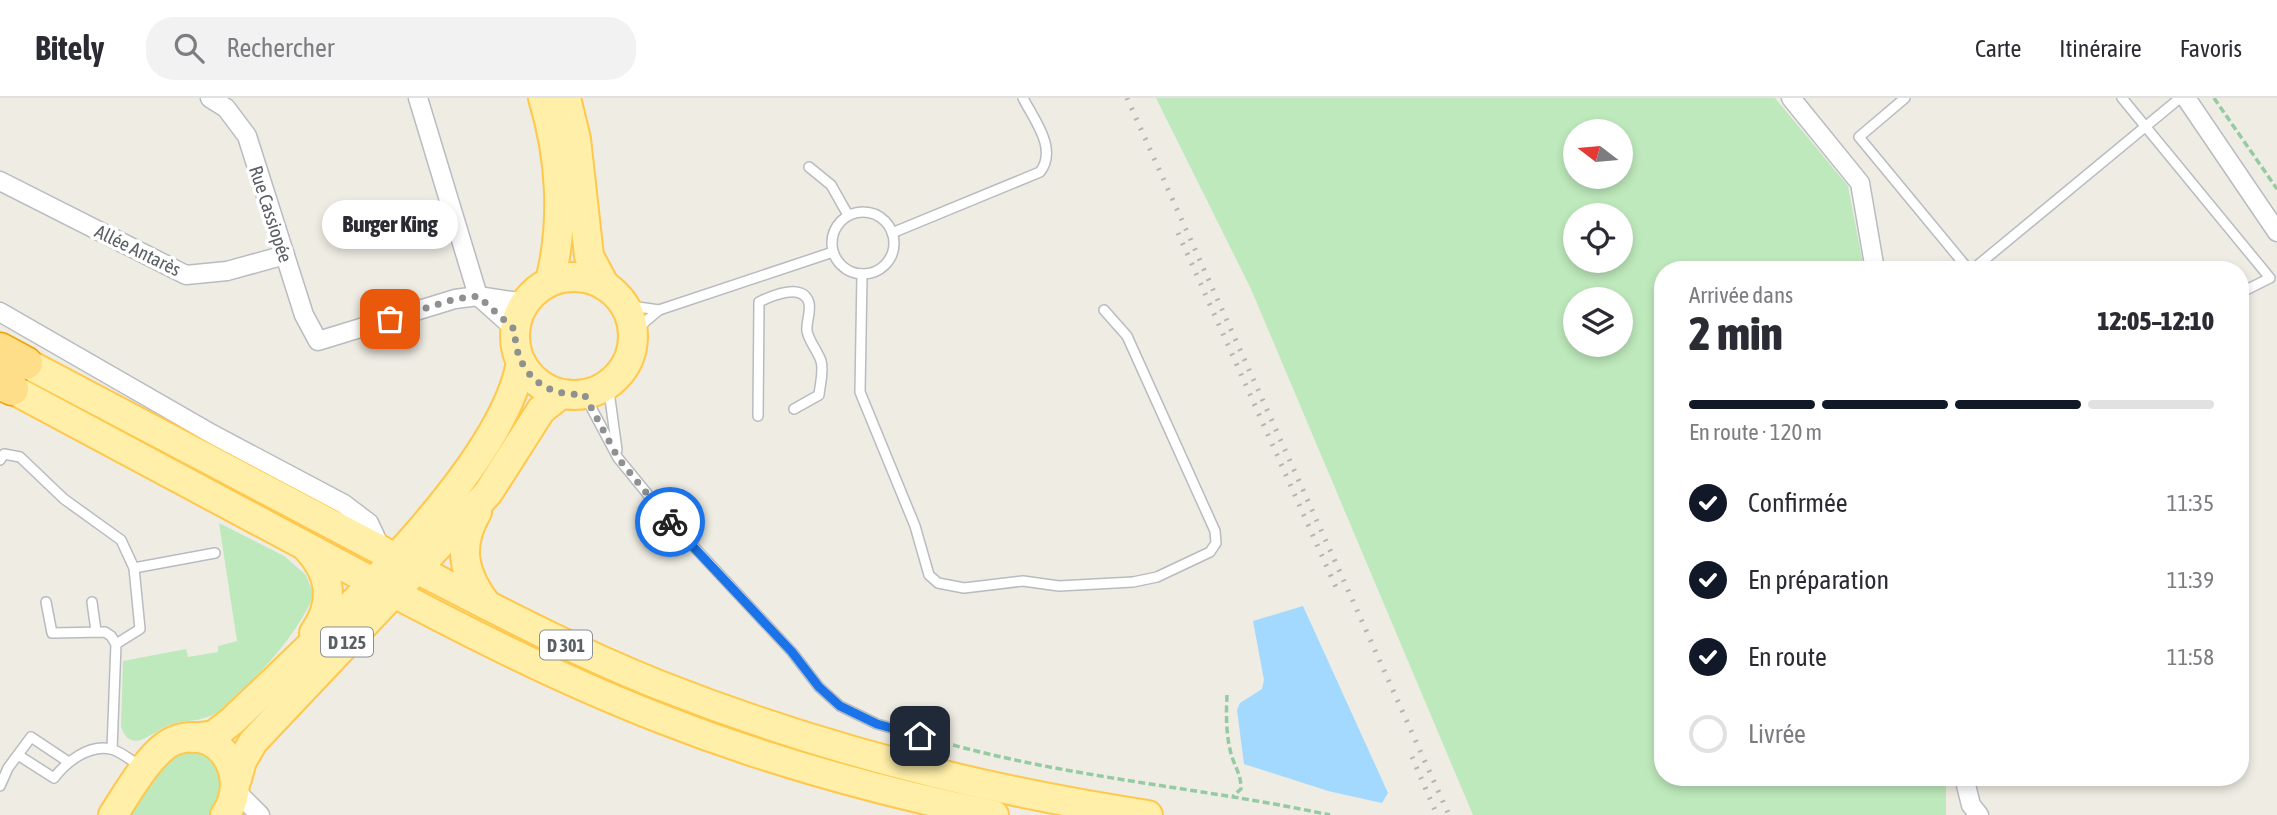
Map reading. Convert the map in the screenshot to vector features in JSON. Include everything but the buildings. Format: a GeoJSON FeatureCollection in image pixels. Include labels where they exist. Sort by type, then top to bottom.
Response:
{"type":"FeatureCollection","features":[{"type":"Feature","properties":{"kind":"main road"},"geometry":{"type":"LineString","coordinates":[[543,98],[553,139],[558,194],[559,234],[550,281]]}},
{"type":"Feature","properties":{"kind":"main road"},"geometry":{"type":"LineString","coordinates":[[566,98],[576,139],[589,256],[615,295],[633,332],[627,361],[584,391],[533,379],[521,362],[515,330],[524,303],[550,281],[584,277],[615,295]]}},
{"type":"Feature","properties":{"kind":"main road","name":"D 125"},"geometry":{"type":"LineString","coordinates":[[233,795],[246,751],[393,573],[433,514],[473,463],[510,398],[521,362]]}},
{"type":"Feature","properties":{"kind":"main road","name":"D 301"},"geometry":{"type":"LineString","coordinates":[[9,371],[393,573],[523,659],[694,731],[828,774],[994,815]]}},
{"type":"Feature","properties":{"kind":"main road","name":"D 301"},"geometry":{"type":"LineString","coordinates":[[9,371],[305,546],[489,607],[594,657],[726,710],[957,780],[1065,803],[1148,815]]}},
{"type":"Feature","properties":{"kind":"main road","name":"D 125"},"geometry":{"type":"LineString","coordinates":[[113,815],[164,746],[176,740],[222,730],[290,663],[488,493],[541,410],[584,391]]}},
{"type":"Feature","properties":{"kind":"main road"},"geometry":{"type":"LineString","coordinates":[[488,493],[469,525],[464,553],[471,580],[489,607]]}},
{"type":"Feature","properties":{"kind":"main road"},"geometry":{"type":"LineString","coordinates":[[290,663],[323,620],[329,606],[326,574],[305,546]]}},
{"type":"Feature","properties":{"kind":"main road"},"geometry":{"type":"LineString","coordinates":[[393,573],[433,595],[597,669],[726,710]]}},
{"type":"Feature","properties":{"kind":"main road"},"geometry":{"type":"LineString","coordinates":[[193,738],[212,743],[225,754],[233,795]]}},
{"type":"Feature","properties":{"kind":"street","name":"Rue Cassiopée"},"geometry":{"type":"LineString","coordinates":[[210,98],[226,108],[247,136],[304,316],[318,341],[455,299],[478,296]]}},
{"type":"Feature","properties":{"kind":"street"},"geometry":{"type":"LineString","coordinates":[[418,98],[478,296],[515,330]]}},
{"type":"Feature","properties":{"kind":"street"},"geometry":{"type":"LineString","coordinates":[[1791,98],[1860,183],[1873,261]]}},
{"type":"Feature","properties":{"kind":"street"},"geometry":{"type":"LineString","coordinates":[[2186,98],[2277,232]]}},
{"type":"Feature","properties":{"kind":"street","name":"Allée Antarès"},"geometry":{"type":"LineString","coordinates":[[0,181],[186,275],[227,271],[285,256]]}},
{"type":"Feature","properties":{"kind":"street"},"geometry":{"type":"LineString","coordinates":[[478,296],[524,303]]}},
{"type":"Feature","properties":{"kind":"street"},"geometry":{"type":"LineString","coordinates":[[0,312],[212,434],[344,504],[369,523],[393,573]]}},
{"type":"Feature","properties":{"kind":"street"},"geometry":{"type":"LineString","coordinates":[[1966,786],[1971,805],[1979,815]]}},
{"type":"Feature","properties":{"kind":"street"},"geometry":{"type":"LineString","coordinates":[[233,795],[260,815]]}},
{"type":"Feature","properties":{"kind":"lane"},"geometry":{"type":"LineString","coordinates":[[892,233],[1040,172],[1048,162],[1049,151],[1023,98]]}},
{"type":"Feature","properties":{"kind":"lane"},"geometry":{"type":"LineString","coordinates":[[1905,98],[1859,137],[1963,261]]}},
{"type":"Feature","properties":{"kind":"lane"},"geometry":{"type":"LineString","coordinates":[[2122,98],[2270,278],[2249,288]]}},
{"type":"Feature","properties":{"kind":"lane"},"geometry":{"type":"LineString","coordinates":[[1982,261],[2147,128],[2180,98]]}},
{"type":"Feature","properties":{"kind":"lane"},"geometry":{"type":"LineString","coordinates":[[809,167],[831,185],[848,215]]}},
{"type":"Feature","properties":{"kind":"lane"},"geometry":{"type":"LineString","coordinates":[[869,212],[887,223],[892,233],[894,242],[888,261],[881,268],[862,274],[844,268],[833,252],[834,231],[848,215],[869,212]]}},
{"type":"Feature","properties":{"kind":"lane"},"geometry":{"type":"LineString","coordinates":[[633,332],[659,310],[833,252]]}},
{"type":"Feature","properties":{"kind":"lane"},"geometry":{"type":"LineString","coordinates":[[862,274],[860,392],[915,526],[929,575],[950,588],[1023,581],[1081,587],[1133,582],[1157,577],[1201,556],[1216,543],[1215,531],[1127,336],[1104,310]]}},
{"type":"Feature","properties":{"kind":"lane"},"geometry":{"type":"LineString","coordinates":[[758,416],[759,302],[773,295],[795,292],[806,298],[809,304],[807,330],[821,362],[821,378],[819,395],[794,409]]}},
{"type":"Feature","properties":{"kind":"lane"},"geometry":{"type":"LineString","coordinates":[[615,295],[659,310]]}},
{"type":"Feature","properties":{"kind":"lane"},"geometry":{"type":"LineString","coordinates":[[584,391],[618,458],[668,519],[792,652],[819,687],[840,706],[877,724],[941,742]]}},
{"type":"Feature","properties":{"kind":"lane"},"geometry":{"type":"LineString","coordinates":[[584,391],[618,458]]}},
{"type":"Feature","properties":{"kind":"lane"},"geometry":{"type":"LineString","coordinates":[[0,446],[20,457],[64,499],[121,540],[134,568],[140,629],[116,644]]}},
{"type":"Feature","properties":{"kind":"lane"},"geometry":{"type":"LineString","coordinates":[[0,460],[4,454],[11,453]]}},
{"type":"Feature","properties":{"kind":"lane"},"geometry":{"type":"LineString","coordinates":[[134,568],[215,553]]}},
{"type":"Feature","properties":{"kind":"lane"},"geometry":{"type":"LineString","coordinates":[[92,602],[96,631]]}},
{"type":"Feature","properties":{"kind":"lane"},"geometry":{"type":"LineString","coordinates":[[46,603],[52,633],[96,631],[111,636],[116,644],[112,749]]}},
{"type":"Feature","properties":{"kind":"lane"},"geometry":{"type":"LineString","coordinates":[[0,786],[31,737],[67,761]]}},
{"type":"Feature","properties":{"kind":"lane"},"geometry":{"type":"LineString","coordinates":[[18,755],[54,778],[67,761],[92,751],[112,749],[145,769]]}},
{"type":"Feature","properties":{"kind":"path"},"geometry":{"type":"LineString","coordinates":[[2214,98],[2277,189]]}},
{"type":"Feature","properties":{"kind":"path"},"geometry":{"type":"LineString","coordinates":[[1227,695],[1231,749],[1241,774],[1241,789],[1233,796]]}},
{"type":"Feature","properties":{"kind":"path"},"geometry":{"type":"LineString","coordinates":[[941,742],[1016,762],[1101,778],[1261,800],[1331,815]]}},
{"type":"Feature","properties":{"kind":"green space"},"geometry":{"type":"Polygon","coordinates":[[[1156,98],[1775,98],[1848,186],[1862,261],[1654,261],[1654,786],[1946,786],[1946,815],[1473,815],[1251,289],[1156,98]]]}},
{"type":"Feature","properties":{"kind":"green space"},"geometry":{"type":"Polygon","coordinates":[[[219,523],[284,556],[306,575],[314,596],[299,624],[281,648],[221,709],[202,719],[169,725],[139,740],[129,739],[121,727],[123,661],[186,649],[188,657],[218,652],[218,646],[237,641],[219,523]]]}},
{"type":"Feature","properties":{"kind":"green space"},"geometry":{"type":"Polygon","coordinates":[[[187,750],[211,759],[224,779],[221,799],[209,815],[128,815],[167,760],[187,750]]]}},
{"type":"Feature","properties":{"kind":"water"},"geometry":{"type":"Polygon","coordinates":[[[1303,606],[1388,793],[1382,803],[1328,791],[1244,764],[1237,710],[1240,703],[1262,689],[1264,680],[1253,621],[1303,606]]]}},
{"type":"Feature","properties":{"kind":"railway"},"geometry":{"type":"LineString","coordinates":[[1127,98],[1449,815]]}},
{"type":"Feature","properties":{"kind":"railway"},"geometry":{"type":"LineString","coordinates":[[1178,233],[1339,594]]}},
{"type":"Feature","properties":{"kind":"railway"},"geometry":{"type":"LineString","coordinates":[[1412,757],[1437,815]]}},
{"type":"Feature","properties":{"kind":"way so far"},"geometry":{"type":"LineString","coordinates":[[390,319],[455,299],[478,296],[515,330],[517,352],[533,379],[561,394],[584,394],[618,458],[670,522]]}},
{"type":"Feature","properties":{"kind":"place","name":"Burger King"},"geometry":{"type":"Point","coordinates":[390,319]}},
{"type":"Feature","properties":{"kind":"route"},"geometry":{"type":"LineString","coordinates":[[670,522],[792,652],[819,687],[840,706],[877,724],[920,736]]}}]}
